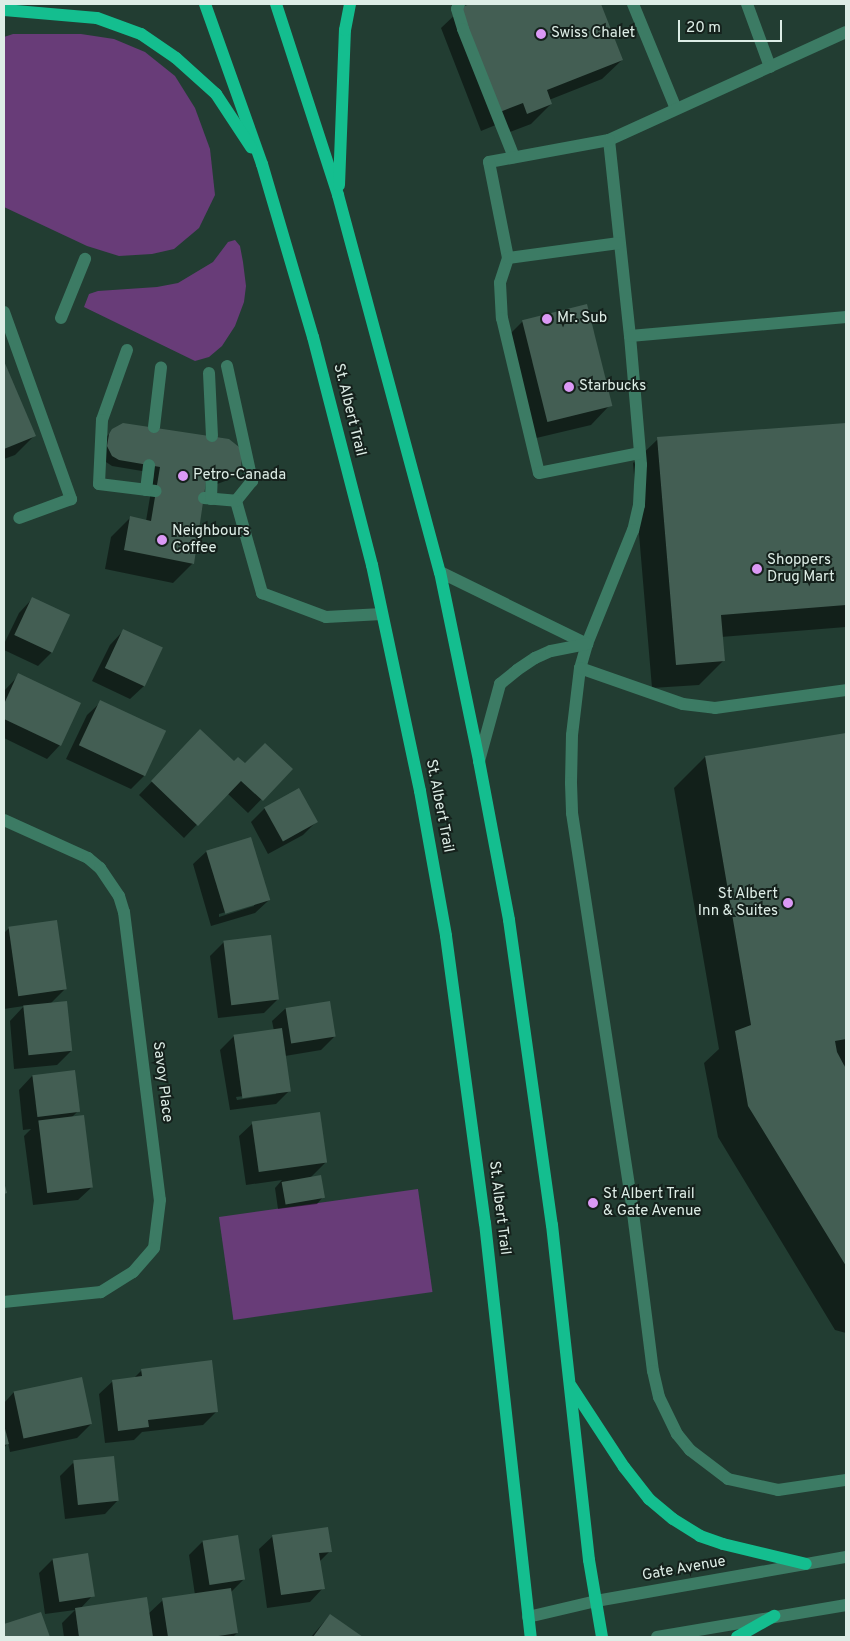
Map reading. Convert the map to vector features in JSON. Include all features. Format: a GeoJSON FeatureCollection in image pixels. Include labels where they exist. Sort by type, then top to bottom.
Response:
{"type":"FeatureCollection","features":[{"type":"Feature","properties":{"kind":"main road","name":"St. Albert Trail"},"geometry":{"type":"LineString","coordinates":[[206,4],[262,164],[313,337],[382,614],[420,791],[446,936],[485,1222],[531,1637]]}},
{"type":"Feature","properties":{"kind":"main road"},"geometry":{"type":"LineString","coordinates":[[276,4],[338,195],[440,572],[479,761],[509,920],[552,1225],[589,1560],[602,1637]]}},
{"type":"Feature","properties":{"kind":"main road"},"geometry":{"type":"LineString","coordinates":[[338,195],[345,30],[350,4]]}},
{"type":"Feature","properties":{"kind":"main road"},"geometry":{"type":"LineString","coordinates":[[4,10],[97,18],[141,34],[158,44],[216,94],[262,164]]}},
{"type":"Feature","properties":{"kind":"main road"},"geometry":{"type":"LineString","coordinates":[[570,1384],[624,1467],[649,1499],[673,1519],[700,1536],[722,1544],[806,1564]]}},
{"type":"Feature","properties":{"kind":"main road"},"geometry":{"type":"LineString","coordinates":[[737,1637],[774,1616]]}},
{"type":"Feature","properties":{"kind":"street"},"geometry":{"type":"LineString","coordinates":[[459,4],[457,9],[463,29],[514,157]]}},
{"type":"Feature","properties":{"kind":"street"},"geometry":{"type":"LineString","coordinates":[[632,4],[676,109]]}},
{"type":"Feature","properties":{"kind":"street"},"geometry":{"type":"LineString","coordinates":[[746,4],[770,67]]}},
{"type":"Feature","properties":{"kind":"street"},"geometry":{"type":"LineString","coordinates":[[639,453],[539,473],[502,318],[500,283],[508,258],[489,162],[609,140],[846,32]]}},
{"type":"Feature","properties":{"kind":"street"},"geometry":{"type":"LineString","coordinates":[[609,140],[630,336],[641,465],[640,505],[587,644],[580,668],[572,735],[572,813],[633,1213],[652,1370],[659,1397],[677,1434],[690,1450],[728,1479],[778,1490],[846,1480]]}},
{"type":"Feature","properties":{"kind":"street"},"geometry":{"type":"LineString","coordinates":[[508,258],[619,243]]}},
{"type":"Feature","properties":{"kind":"street"},"geometry":{"type":"LineString","coordinates":[[61,318],[85,259]]}},
{"type":"Feature","properties":{"kind":"street"},"geometry":{"type":"LineString","coordinates":[[4,312],[71,500],[19,518]]}},
{"type":"Feature","properties":{"kind":"street"},"geometry":{"type":"LineString","coordinates":[[630,336],[846,317]]}},
{"type":"Feature","properties":{"kind":"street"},"geometry":{"type":"LineString","coordinates":[[127,350],[102,420],[99,484],[151,490],[149,465]]}},
{"type":"Feature","properties":{"kind":"street"},"geometry":{"type":"LineString","coordinates":[[227,366],[252,481],[236,501]]}},
{"type":"Feature","properties":{"kind":"street"},"geometry":{"type":"LineString","coordinates":[[154,428],[161,367]]}},
{"type":"Feature","properties":{"kind":"street"},"geometry":{"type":"LineString","coordinates":[[209,373],[212,436]]}},
{"type":"Feature","properties":{"kind":"street"},"geometry":{"type":"LineString","coordinates":[[212,475],[207,498],[236,501]]}},
{"type":"Feature","properties":{"kind":"street"},"geometry":{"type":"LineString","coordinates":[[236,501],[262,593],[326,617],[382,614]]}},
{"type":"Feature","properties":{"kind":"street"},"geometry":{"type":"LineString","coordinates":[[440,572],[587,644]]}},
{"type":"Feature","properties":{"kind":"street"},"geometry":{"type":"LineString","coordinates":[[479,761],[500,684],[535,658],[552,651],[587,644]]}},
{"type":"Feature","properties":{"kind":"street"},"geometry":{"type":"LineString","coordinates":[[580,668],[683,704],[715,708],[846,690]]}},
{"type":"Feature","properties":{"kind":"street","name":"Savoy Place"},"geometry":{"type":"LineString","coordinates":[[4,820],[88,858],[105,875],[119,896],[124,912],[160,1200],[154,1248],[133,1272],[100,1292],[4,1302]]}},
{"type":"Feature","properties":{"kind":"street","name":"Gate Avenue"},"geometry":{"type":"LineString","coordinates":[[528,1617],[596,1600],[846,1557]]}},
{"type":"Feature","properties":{"kind":"street"},"geometry":{"type":"LineString","coordinates":[[656,1637],[846,1605]]}},
{"type":"Feature","properties":{"kind":"shaded area"},"geometry":{"type":"Polygon","coordinates":[[[13,34],[81,34],[114,39],[145,52],[175,76],[195,108],[210,149],[215,195],[199,228],[174,249],[152,254],[119,256],[87,246],[4,207],[4,37],[13,34]]]}},
{"type":"Feature","properties":{"kind":"shaded area"},"geometry":{"type":"Polygon","coordinates":[[[235,240],[240,246],[243,262],[246,286],[244,302],[235,326],[222,346],[209,357],[195,361],[84,307],[89,294],[98,291],[157,287],[178,283],[213,262],[228,242],[235,240]]]}},
{"type":"Feature","properties":{"kind":"shaded area"},"geometry":{"type":"Polygon","coordinates":[[[418,1189],[432,1292],[233,1320],[219,1217],[418,1189]]]}},
{"type":"Feature","properties":{"kind":"building","name":"Swiss Chalet"},"geometry":{"type":"Polygon","coordinates":[[[470,4],[601,4],[623,60],[547,90],[552,104],[527,114],[523,103],[500,112],[460,8],[470,4]]]}},
{"type":"Feature","properties":{"kind":"building"},"geometry":{"type":"Polygon","coordinates":[[[587,304],[612,406],[547,422],[522,320],[587,304]]]}},
{"type":"Feature","properties":{"kind":"building"},"geometry":{"type":"Polygon","coordinates":[[[4,361],[36,436],[4,449],[4,361]]]}},
{"type":"Feature","properties":{"kind":"building","name":"Petro-Canada"},"geometry":{"type":"Polygon","coordinates":[[[123,423],[229,439],[239,447],[242,456],[241,467],[236,473],[225,478],[207,475],[194,564],[124,550],[130,516],[151,521],[160,467],[119,460],[112,456],[107,446],[109,434],[112,429],[123,423]]]}},
{"type":"Feature","properties":{"kind":"building","name":"Shoppers Drug Mart"},"geometry":{"type":"Polygon","coordinates":[[[846,423],[846,605],[721,615],[725,661],[676,665],[657,437],[846,423]]]}},
{"type":"Feature","properties":{"kind":"building"},"geometry":{"type":"Polygon","coordinates":[[[32,597],[70,615],[52,653],[14,635],[32,597]]]}},
{"type":"Feature","properties":{"kind":"building"},"geometry":{"type":"Polygon","coordinates":[[[123,629],[163,648],[145,687],[105,668],[123,629]]]}},
{"type":"Feature","properties":{"kind":"building"},"geometry":{"type":"Polygon","coordinates":[[[18,673],[81,703],[61,746],[4,719],[4,704],[18,673]]]}},
{"type":"Feature","properties":{"kind":"building"},"geometry":{"type":"Polygon","coordinates":[[[100,700],[166,731],[145,776],[79,745],[100,700]]]}},
{"type":"Feature","properties":{"kind":"building"},"geometry":{"type":"Polygon","coordinates":[[[200,729],[234,761],[238,757],[245,763],[265,743],[293,769],[263,801],[241,781],[198,826],[151,781],[200,729]]]}},
{"type":"Feature","properties":{"kind":"building","name":"St Albert Inn & Suites"},"geometry":{"type":"Polygon","coordinates":[[[846,733],[846,1039],[835,1041],[837,1052],[846,1069],[846,1266],[748,1106],[735,1031],[751,1025],[705,756],[846,733]]]}},
{"type":"Feature","properties":{"kind":"building"},"geometry":{"type":"Polygon","coordinates":[[[299,788],[318,822],[283,842],[264,807],[299,788]]]}},
{"type":"Feature","properties":{"kind":"building"},"geometry":{"type":"Polygon","coordinates":[[[251,837],[270,900],[225,914],[206,851],[251,837]]]}},
{"type":"Feature","properties":{"kind":"building"},"geometry":{"type":"Polygon","coordinates":[[[57,920],[67,989],[18,996],[8,927],[57,920]]]}},
{"type":"Feature","properties":{"kind":"building"},"geometry":{"type":"Polygon","coordinates":[[[271,935],[279,1000],[231,1005],[223,941],[271,935]]]}},
{"type":"Feature","properties":{"kind":"building"},"geometry":{"type":"Polygon","coordinates":[[[67,1001],[72,1051],[28,1055],[23,1006],[67,1001]]]}},
{"type":"Feature","properties":{"kind":"building"},"geometry":{"type":"Polygon","coordinates":[[[330,1001],[336,1037],[291,1044],[286,1008],[330,1001]]]}},
{"type":"Feature","properties":{"kind":"building"},"geometry":{"type":"Polygon","coordinates":[[[282,1028],[291,1091],[242,1098],[233,1035],[282,1028]]]}},
{"type":"Feature","properties":{"kind":"building"},"geometry":{"type":"Polygon","coordinates":[[[75,1070],[80,1112],[37,1117],[32,1075],[75,1070]]]}},
{"type":"Feature","properties":{"kind":"building"},"geometry":{"type":"Polygon","coordinates":[[[320,1112],[327,1163],[259,1172],[252,1122],[320,1112]]]}},
{"type":"Feature","properties":{"kind":"building"},"geometry":{"type":"Polygon","coordinates":[[[84,1115],[93,1187],[47,1193],[38,1121],[84,1115]]]}},
{"type":"Feature","properties":{"kind":"building"},"geometry":{"type":"Polygon","coordinates":[[[321,1175],[325,1198],[286,1205],[282,1182],[321,1175]]]}},
{"type":"Feature","properties":{"kind":"building"},"geometry":{"type":"Polygon","coordinates":[[[4,1182],[7,1193],[4,1194],[4,1182]]]}},
{"type":"Feature","properties":{"kind":"building"},"geometry":{"type":"Polygon","coordinates":[[[212,1360],[218,1412],[148,1420],[149,1427],[118,1431],[112,1380],[142,1376],[141,1369],[212,1360]]]}},
{"type":"Feature","properties":{"kind":"building"},"geometry":{"type":"Polygon","coordinates":[[[82,1377],[92,1424],[24,1439],[14,1392],[82,1377]]]}},
{"type":"Feature","properties":{"kind":"building"},"geometry":{"type":"Polygon","coordinates":[[[4,1425],[9,1444],[4,1445],[4,1425]]]}},
{"type":"Feature","properties":{"kind":"building"},"geometry":{"type":"Polygon","coordinates":[[[114,1456],[119,1501],[78,1505],[73,1460],[114,1456]]]}},
{"type":"Feature","properties":{"kind":"building"},"geometry":{"type":"Polygon","coordinates":[[[328,1527],[332,1552],[319,1553],[325,1589],[281,1595],[272,1535],[328,1527]]]}},
{"type":"Feature","properties":{"kind":"building"},"geometry":{"type":"Polygon","coordinates":[[[238,1535],[245,1579],[209,1585],[202,1541],[238,1535]]]}},
{"type":"Feature","properties":{"kind":"building"},"geometry":{"type":"Polygon","coordinates":[[[88,1553],[95,1596],[59,1602],[52,1559],[88,1553]]]}},
{"type":"Feature","properties":{"kind":"building"},"geometry":{"type":"Polygon","coordinates":[[[231,1588],[238,1633],[212,1637],[168,1637],[162,1598],[231,1588]]]}},
{"type":"Feature","properties":{"kind":"building"},"geometry":{"type":"Polygon","coordinates":[[[147,1597],[153,1637],[79,1637],[75,1608],[147,1597]]]}},
{"type":"Feature","properties":{"kind":"building"},"geometry":{"type":"Polygon","coordinates":[[[41,1612],[50,1637],[4,1637],[4,1624],[41,1612]]]}},
{"type":"Feature","properties":{"kind":"building"},"geometry":{"type":"Polygon","coordinates":[[[330,1614],[363,1637],[313,1637],[330,1614]]]}},
{"type":"Feature","properties":{"kind":"place","name":"Swiss Chalet"},"geometry":{"type":"Point","coordinates":[541,34]}},
{"type":"Feature","properties":{"kind":"place","name":"Mr. Sub"},"geometry":{"type":"Point","coordinates":[547,319]}},
{"type":"Feature","properties":{"kind":"place","name":"Starbucks"},"geometry":{"type":"Point","coordinates":[569,387]}},
{"type":"Feature","properties":{"kind":"place","name":"Petro-Canada"},"geometry":{"type":"Point","coordinates":[183,476]}},
{"type":"Feature","properties":{"kind":"place","name":"Neighbours Coffee"},"geometry":{"type":"Point","coordinates":[162,540]}},
{"type":"Feature","properties":{"kind":"place","name":"Shoppers Drug Mart"},"geometry":{"type":"Point","coordinates":[757,569]}},
{"type":"Feature","properties":{"kind":"place","name":"St Albert Inn & Suites"},"geometry":{"type":"Point","coordinates":[788,903]}},
{"type":"Feature","properties":{"kind":"place","name":"St Albert Trail & Gate Avenue"},"geometry":{"type":"Point","coordinates":[593,1203]}}]}
